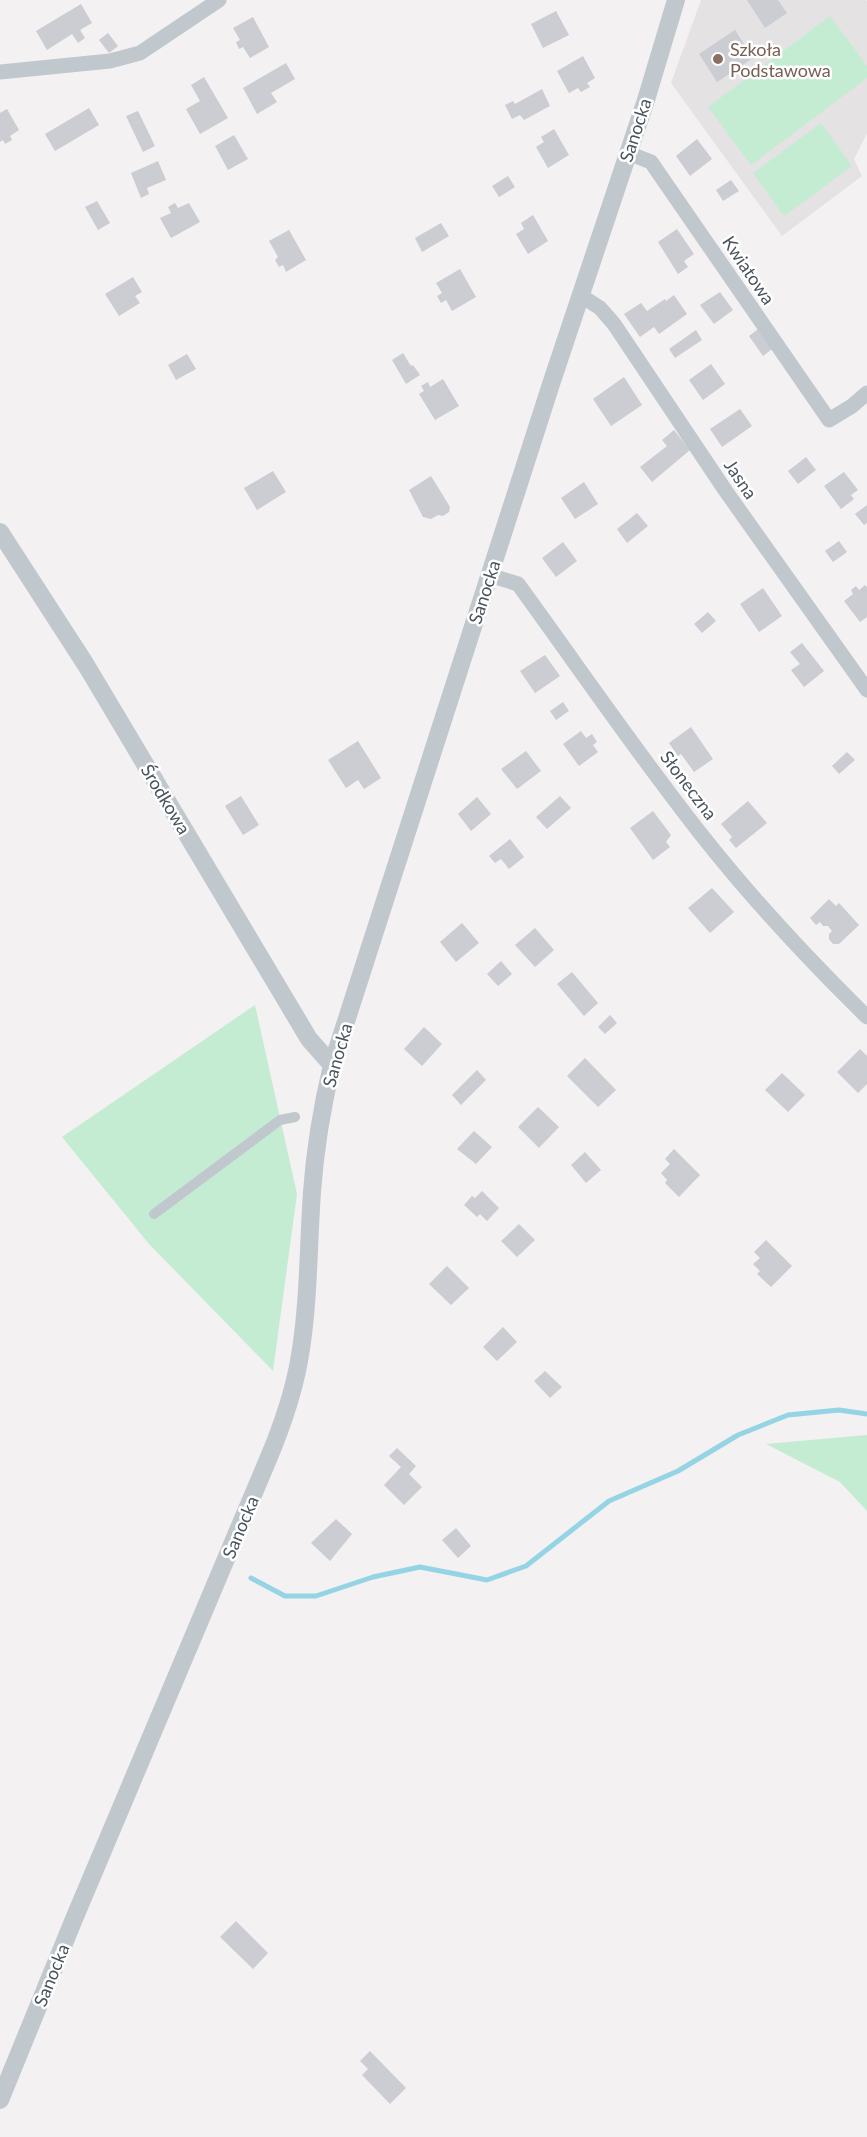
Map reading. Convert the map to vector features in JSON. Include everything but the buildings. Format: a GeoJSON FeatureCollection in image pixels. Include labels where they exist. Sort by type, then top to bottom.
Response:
{"type":"FeatureCollection","features":[{"type":"Feature","properties":{"kind":"street"},"geometry":{"type":"LineString","coordinates":[[0,72],[110,61],[140,53],[219,0]]}},
{"type":"Feature","properties":{"kind":"street","name":"Sanocka"},"geometry":{"type":"LineString","coordinates":[[0,2100],[285,1415],[300,1360],[316,1149],[332,1065],[676,0]]}},
{"type":"Feature","properties":{"kind":"street","name":"Kwiatowa"},"geometry":{"type":"LineString","coordinates":[[628,153],[651,162],[829,420],[852,406],[867,393]]}},
{"type":"Feature","properties":{"kind":"street","name":"Jasna"},"geometry":{"type":"LineString","coordinates":[[580,295],[600,308],[614,324],[731,499],[867,690]]}},
{"type":"Feature","properties":{"kind":"street","name":"Środkowa"},"geometry":{"type":"LineString","coordinates":[[0,532],[86,665],[309,1039],[332,1065]]}},
{"type":"Feature","properties":{"kind":"street","name":"Słoneczna"},"geometry":{"type":"LineString","coordinates":[[489,575],[518,584],[704,838],[757,902],[867,1017]]}},
{"type":"Feature","properties":{"kind":"street"},"geometry":{"type":"LineString","coordinates":[[154,1214],[280,1120],[295,1117]]}},
{"type":"Feature","properties":{"kind":"shaded area"},"geometry":{"type":"Polygon","coordinates":[[[701,0],[866,0],[867,2],[867,133],[854,159],[862,176],[782,236],[671,83],[701,0]]]}},
{"type":"Feature","properties":{"kind":"green space"},"geometry":{"type":"Polygon","coordinates":[[[830,16],[867,66],[867,78],[751,165],[708,107],[830,16]]]}},
{"type":"Feature","properties":{"kind":"green space"},"geometry":{"type":"Polygon","coordinates":[[[821,123],[852,166],[784,216],[753,173],[821,123]]]}},
{"type":"Feature","properties":{"kind":"green space"},"geometry":{"type":"Polygon","coordinates":[[[255,1005],[297,1194],[273,1371],[149,1244],[62,1137],[255,1005]]]}},
{"type":"Feature","properties":{"kind":"green space"},"geometry":{"type":"Polygon","coordinates":[[[867,1435],[867,1511],[840,1482],[766,1444],[867,1435]]]}},
{"type":"Feature","properties":{"kind":"waterway"},"geometry":{"type":"LineString","coordinates":[[251,1578],[285,1596],[316,1596],[373,1577],[420,1567],[487,1580],[526,1566],[609,1501],[678,1471],[738,1435],[788,1415],[839,1410],[867,1414]]}},
{"type":"Feature","properties":{"kind":"place","name":"Szkoła Podstawowa"},"geometry":{"type":"Point","coordinates":[718,59]}}]}
